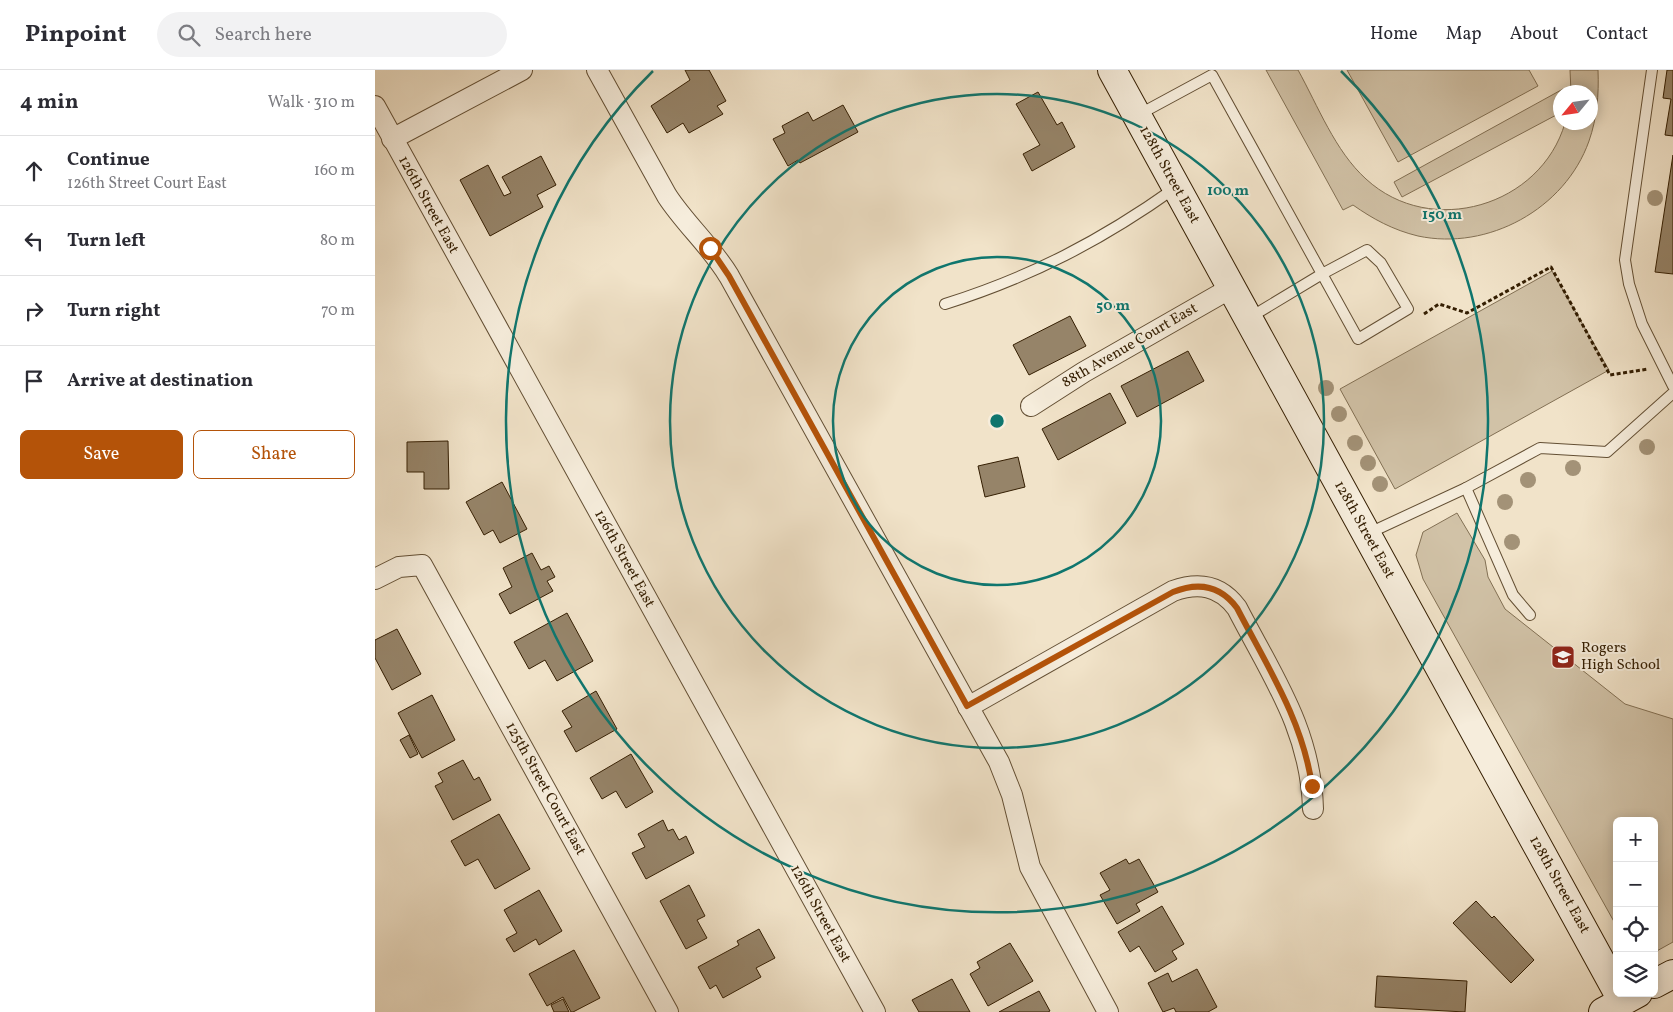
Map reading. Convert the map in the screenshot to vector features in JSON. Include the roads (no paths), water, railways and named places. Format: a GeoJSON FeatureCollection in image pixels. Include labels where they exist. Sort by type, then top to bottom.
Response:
{"type":"FeatureCollection","features":[{"type":"Feature","properties":{"kind":"street"},"geometry":{"type":"LineString","coordinates":[[392,139],[522,70]]}},
{"type":"Feature","properties":{"kind":"street"},"geometry":{"type":"LineString","coordinates":[[597,70],[679,215],[710,248],[724,269],[967,706],[1006,778],[1018,816],[1025,852],[1038,886],[1108,1012]]}},
{"type":"Feature","properties":{"kind":"street","name":"128th Street East"},"geometry":{"type":"LineString","coordinates":[[1112,70],[1621,1000]]}},
{"type":"Feature","properties":{"kind":"street","name":"126th Street East"},"geometry":{"type":"LineString","coordinates":[[375,106],[875,1012]]}},
{"type":"Feature","properties":{"kind":"street","name":"88th Avenue Court East"},"geometry":{"type":"LineString","coordinates":[[1031,406],[1084,372],[1231,288]]}},
{"type":"Feature","properties":{"kind":"street","name":"125th Street Court East"},"geometry":{"type":"LineString","coordinates":[[375,579],[399,567],[422,565],[668,1012]]}},
{"type":"Feature","properties":{"kind":"street"},"geometry":{"type":"LineString","coordinates":[[967,706],[1173,592],[1192,586],[1208,586],[1224,593],[1237,608],[1295,719],[1309,763],[1313,809]]}},
{"type":"Feature","properties":{"kind":"street"},"geometry":{"type":"LineString","coordinates":[[1658,982],[1673,974]]}},
{"type":"Feature","properties":{"kind":"lane"},"geometry":{"type":"LineString","coordinates":[[1652,70],[1625,260],[1629,284],[1642,324],[1673,386]]}},
{"type":"Feature","properties":{"kind":"lane"},"geometry":{"type":"LineString","coordinates":[[1137,116],[1212,75],[1322,274],[1358,339],[1408,309],[1381,263],[1367,250],[1322,274],[1248,319]]}},
{"type":"Feature","properties":{"kind":"lane"},"geometry":{"type":"LineString","coordinates":[[945,304],[1009,282],[1054,262],[1097,240],[1176,188]]}},
{"type":"Feature","properties":{"kind":"lane"},"geometry":{"type":"LineString","coordinates":[[1366,534],[1466,488],[1540,448],[1607,452],[1673,392]]}},
{"type":"Feature","properties":{"kind":"lane"},"geometry":{"type":"LineString","coordinates":[[1466,488],[1513,594],[1530,615]]}},
{"type":"Feature","properties":{"kind":"place","name":"Rogers High School"},"geometry":{"type":"Point","coordinates":[1563,657]}}]}
